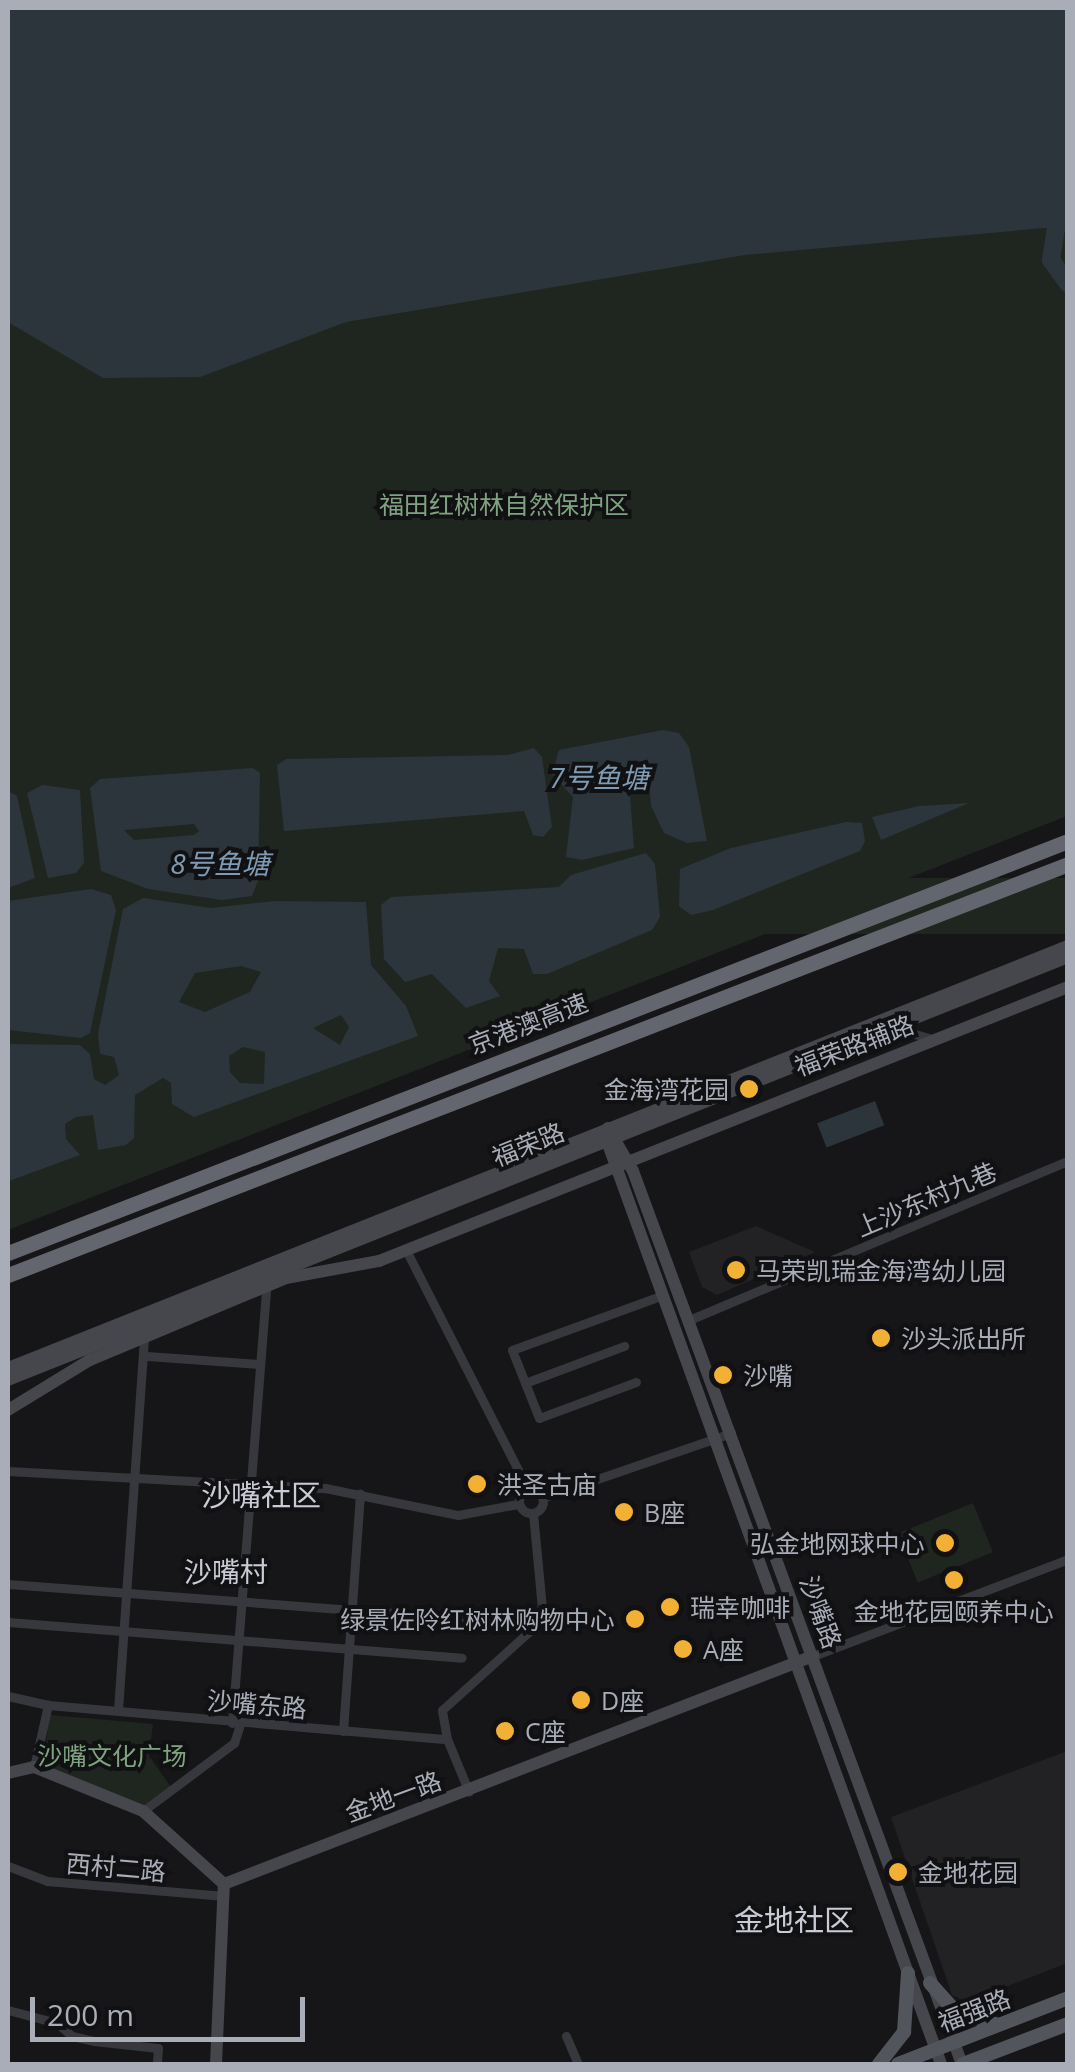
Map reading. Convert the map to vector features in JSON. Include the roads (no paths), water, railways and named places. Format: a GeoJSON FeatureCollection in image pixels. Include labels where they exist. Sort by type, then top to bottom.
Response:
{"type":"FeatureCollection","features":[{"type":"Feature","properties":{"kind":"highway","name":"京港澳高速"},"geometry":{"type":"LineString","coordinates":[[8,1254],[1068,841]]}},
{"type":"Feature","properties":{"kind":"highway","name":"京港澳高速"},"geometry":{"type":"LineString","coordinates":[[8,1275],[1068,864]]}},
{"type":"Feature","properties":{"kind":"main road"},"geometry":{"type":"LineString","coordinates":[[879,2064],[904,2032],[908,1973]]}},
{"type":"Feature","properties":{"kind":"main road"},"geometry":{"type":"LineString","coordinates":[[930,1983],[956,2012],[1000,2024]]}},
{"type":"Feature","properties":{"kind":"main road","name":"福强路"},"geometry":{"type":"LineString","coordinates":[[898,2064],[939,2057],[953,2043],[1068,1998]]}},
{"type":"Feature","properties":{"kind":"main road","name":"福强路"},"geometry":{"type":"LineString","coordinates":[[962,2064],[1068,2024]]}},
{"type":"Feature","properties":{"kind":"main road"},"geometry":{"type":"LineString","coordinates":[[994,2064],[1017,2045]]}},
{"type":"Feature","properties":{"kind":"street","name":"福荣路"},"geometry":{"type":"LineString","coordinates":[[8,1368],[1068,946]]}},
{"type":"Feature","properties":{"kind":"street","name":"福荣路"},"geometry":{"type":"LineString","coordinates":[[8,1380],[267,1280],[607,1130],[639,1123],[1068,956]]}},
{"type":"Feature","properties":{"kind":"street","name":"福荣路辅路"},"geometry":{"type":"LineString","coordinates":[[267,1280],[406,1250],[612,1164],[626,1154],[657,1146],[1068,987]]}},
{"type":"Feature","properties":{"kind":"street"},"geometry":{"type":"LineString","coordinates":[[888,1026],[932,1040]]}},
{"type":"Feature","properties":{"kind":"street"},"geometry":{"type":"LineString","coordinates":[[626,1154],[639,1123]]}},
{"type":"Feature","properties":{"kind":"street","name":"沙嘴路"},"geometry":{"type":"LineString","coordinates":[[607,1130],[626,1154],[640,1190],[962,2064]]}},
{"type":"Feature","properties":{"kind":"street","name":"沙嘴路"},"geometry":{"type":"LineString","coordinates":[[607,1130],[612,1164],[625,1202],[939,2057]]}},
{"type":"Feature","properties":{"kind":"street"},"geometry":{"type":"LineString","coordinates":[[640,1190],[644,1165],[657,1146]]}},
{"type":"Feature","properties":{"kind":"street","name":"上沙东村九巷"},"geometry":{"type":"LineString","coordinates":[[689,1320],[1068,1161]]}},
{"type":"Feature","properties":{"kind":"street"},"geometry":{"type":"LineString","coordinates":[[582,1176],[604,1181],[625,1202]]}},
{"type":"Feature","properties":{"kind":"street"},"geometry":{"type":"LineString","coordinates":[[406,1250],[528,1489],[542,1498]]}},
{"type":"Feature","properties":{"kind":"street"},"geometry":{"type":"LineString","coordinates":[[8,1410],[90,1360],[267,1280]]}},
{"type":"Feature","properties":{"kind":"street"},"geometry":{"type":"LineString","coordinates":[[143,1811],[234,1743],[248,1482],[267,1280]]}},
{"type":"Feature","properties":{"kind":"street"},"geometry":{"type":"LineString","coordinates":[[636,1382],[539,1418],[512,1350],[660,1296]]}},
{"type":"Feature","properties":{"kind":"street"},"geometry":{"type":"LineString","coordinates":[[118,1710],[147,1356],[144,1337]]}},
{"type":"Feature","properties":{"kind":"street"},"geometry":{"type":"LineString","coordinates":[[90,1360],[108,1340]]}},
{"type":"Feature","properties":{"kind":"street"},"geometry":{"type":"LineString","coordinates":[[526,1383],[624,1346]]}},
{"type":"Feature","properties":{"kind":"street"},"geometry":{"type":"LineString","coordinates":[[68,1356],[90,1360]]}},
{"type":"Feature","properties":{"kind":"street"},"geometry":{"type":"LineString","coordinates":[[147,1356],[259,1364]]}},
{"type":"Feature","properties":{"kind":"street"},"geometry":{"type":"LineString","coordinates":[[540,1624],[534,1513],[542,1498],[731,1433]]}},
{"type":"Feature","properties":{"kind":"street"},"geometry":{"type":"LineString","coordinates":[[8,1471],[248,1482],[360,1494],[458,1515],[518,1504],[534,1513]]}},
{"type":"Feature","properties":{"kind":"street"},"geometry":{"type":"LineString","coordinates":[[518,1504],[528,1489]]}},
{"type":"Feature","properties":{"kind":"street"},"geometry":{"type":"LineString","coordinates":[[343,1731],[360,1494]]}},
{"type":"Feature","properties":{"kind":"street"},"geometry":{"type":"LineString","coordinates":[[813,1656],[1068,1559]]}},
{"type":"Feature","properties":{"kind":"street"},"geometry":{"type":"LineString","coordinates":[[8,1584],[540,1624]]}},
{"type":"Feature","properties":{"kind":"street"},"geometry":{"type":"LineString","coordinates":[[8,1622],[462,1658]]}},
{"type":"Feature","properties":{"kind":"street"},"geometry":{"type":"LineString","coordinates":[[469,1792],[447,1739],[442,1710],[540,1624]]}},
{"type":"Feature","properties":{"kind":"street","name":"金地一路"},"geometry":{"type":"LineString","coordinates":[[224,1890],[813,1656]]}},
{"type":"Feature","properties":{"kind":"street","name":"沙嘴东路"},"geometry":{"type":"LineString","coordinates":[[8,1696],[48,1705],[236,1724],[447,1739]]}},
{"type":"Feature","properties":{"kind":"street"},"geometry":{"type":"LineString","coordinates":[[34,1767],[48,1705]]}},
{"type":"Feature","properties":{"kind":"street"},"geometry":{"type":"LineString","coordinates":[[8,1773],[34,1767],[143,1811],[224,1890],[216,2064]]}},
{"type":"Feature","properties":{"kind":"street","name":"西村二路"},"geometry":{"type":"LineString","coordinates":[[8,1866],[47,1882],[224,1890]]}},
{"type":"Feature","properties":{"kind":"street"},"geometry":{"type":"LineString","coordinates":[[8,2010],[57,2023],[83,2038],[158,2048],[157,2064]]}},
{"type":"Feature","properties":{"kind":"street"},"geometry":{"type":"LineString","coordinates":[[566,2036],[578,2064]]}},
{"type":"Feature","properties":{"kind":"water"},"geometry":{"type":"Polygon","coordinates":[[[8,8],[1067,8],[1067,226],[745,255],[346,322],[200,377],[103,378],[8,322],[8,8]]]}},
{"type":"Feature","properties":{"kind":"water","name":"7号鱼塘"},"geometry":{"type":"Polygon","coordinates":[[[663,730],[679,733],[689,747],[707,841],[687,843],[664,833],[651,806],[649,776],[638,776],[630,795],[634,848],[582,860],[566,857],[573,797],[552,774],[559,750],[663,730]]]}},
{"type":"Feature","properties":{"kind":"water"},"geometry":{"type":"Polygon","coordinates":[[[534,748],[542,757],[552,827],[543,837],[533,835],[524,811],[284,831],[277,765],[286,759],[508,755],[534,748]]]}},
{"type":"Feature","properties":{"kind":"water","name":"8号鱼塘"},"geometry":{"type":"Polygon","coordinates":[[[253,768],[260,773],[258,881],[252,896],[222,900],[148,889],[101,871],[90,788],[100,779],[253,768]],[[194,824],[124,830],[134,840],[194,835],[199,831],[194,824]]]}},
{"type":"Feature","properties":{"kind":"water"},"geometry":{"type":"Polygon","coordinates":[[[42,785],[80,790],[84,863],[76,873],[48,878],[27,793],[42,785]]]}},
{"type":"Feature","properties":{"kind":"water"},"geometry":{"type":"Polygon","coordinates":[[[8,791],[17,796],[35,878],[8,888],[8,791]]]}},
{"type":"Feature","properties":{"kind":"water"},"geometry":{"type":"Polygon","coordinates":[[[969,803],[881,840],[872,817],[919,806],[969,803]]]}},
{"type":"Feature","properties":{"kind":"water"},"geometry":{"type":"Polygon","coordinates":[[[846,822],[862,823],[865,841],[860,851],[713,910],[691,915],[679,906],[680,869],[731,848],[846,822]]]}},
{"type":"Feature","properties":{"kind":"water"},"geometry":{"type":"Polygon","coordinates":[[[646,853],[655,864],[660,917],[652,930],[547,974],[533,974],[524,949],[498,948],[489,981],[500,996],[466,1008],[432,974],[405,982],[384,959],[381,905],[391,897],[559,887],[571,875],[646,853]]]}},
{"type":"Feature","properties":{"kind":"water"},"geometry":{"type":"Polygon","coordinates":[[[91,889],[111,895],[116,910],[90,1033],[81,1038],[8,1030],[8,901],[91,889]]]}},
{"type":"Feature","properties":{"kind":"water"},"geometry":{"type":"Polygon","coordinates":[[[143,898],[211,908],[275,901],[366,902],[371,965],[406,1006],[418,1036],[194,1117],[172,1104],[171,1083],[163,1078],[135,1095],[134,1138],[126,1145],[98,1150],[93,1115],[76,1117],[65,1124],[66,1139],[80,1155],[9,1181],[8,1044],[80,1045],[90,1054],[94,1079],[105,1085],[119,1075],[114,1057],[100,1054],[98,1034],[123,909],[143,898]],[[241,966],[195,973],[179,1002],[205,1012],[250,992],[261,972],[241,966]],[[341,1015],[313,1028],[340,1045],[349,1027],[341,1015]],[[243,1047],[229,1056],[230,1072],[240,1083],[264,1084],[265,1052],[243,1047]]]}},
{"type":"Feature","properties":{"kind":"water"},"geometry":{"type":"Polygon","coordinates":[[[875,1101],[884,1125],[826,1147],[817,1123],[875,1101]]]}},
{"type":"Feature","properties":{"kind":"waterway"},"geometry":{"type":"LineString","coordinates":[[1050,207],[1056,228],[1051,260],[1068,283]]}},
{"type":"Feature","properties":{"kind":"place","name":"金海湾花园"},"geometry":{"type":"Point","coordinates":[749,1089]}},
{"type":"Feature","properties":{"kind":"place","name":"马荣凯瑞金海湾幼儿园"},"geometry":{"type":"Point","coordinates":[736,1270]}},
{"type":"Feature","properties":{"kind":"place","name":"沙头派出所"},"geometry":{"type":"Point","coordinates":[881,1338]}},
{"type":"Feature","properties":{"kind":"place","name":"沙嘴"},"geometry":{"type":"Point","coordinates":[723,1375]}},
{"type":"Feature","properties":{"kind":"place","name":"洪圣古庙"},"geometry":{"type":"Point","coordinates":[477,1484]}},
{"type":"Feature","properties":{"kind":"place","name":"B座"},"geometry":{"type":"Point","coordinates":[624,1512]}},
{"type":"Feature","properties":{"kind":"place","name":"弘金地网球中心"},"geometry":{"type":"Point","coordinates":[945,1543]}},
{"type":"Feature","properties":{"kind":"place","name":"金地花园颐养中心"},"geometry":{"type":"Point","coordinates":[954,1580]}},
{"type":"Feature","properties":{"kind":"place","name":"瑞幸咖啡"},"geometry":{"type":"Point","coordinates":[670,1607]}},
{"type":"Feature","properties":{"kind":"place","name":"绿景佐阾红树林购物中心"},"geometry":{"type":"Point","coordinates":[635,1619]}},
{"type":"Feature","properties":{"kind":"place","name":"A座"},"geometry":{"type":"Point","coordinates":[683,1649]}},
{"type":"Feature","properties":{"kind":"place","name":"D座"},"geometry":{"type":"Point","coordinates":[581,1700]}},
{"type":"Feature","properties":{"kind":"place","name":"C座"},"geometry":{"type":"Point","coordinates":[505,1731]}},
{"type":"Feature","properties":{"kind":"place","name":"金地花园"},"geometry":{"type":"Point","coordinates":[898,1872]}},
{"type":"Feature","properties":{"kind":"district","name":"沙嘴社区"},"geometry":{"type":"Point","coordinates":[261,1495]}},
{"type":"Feature","properties":{"kind":"district","name":"沙嘴村"},"geometry":{"type":"Point","coordinates":[226,1571]}},
{"type":"Feature","properties":{"kind":"district","name":"金地社区"},"geometry":{"type":"Point","coordinates":[794,1920]}},
{"type":"Feature","properties":{"kind":"park label","name":"福田红树林自然保护区"},"geometry":{"type":"Point","coordinates":[504,504]}},
{"type":"Feature","properties":{"kind":"park label","name":"沙嘴文化广场"},"geometry":{"type":"Point","coordinates":[112,1755]}}]}
